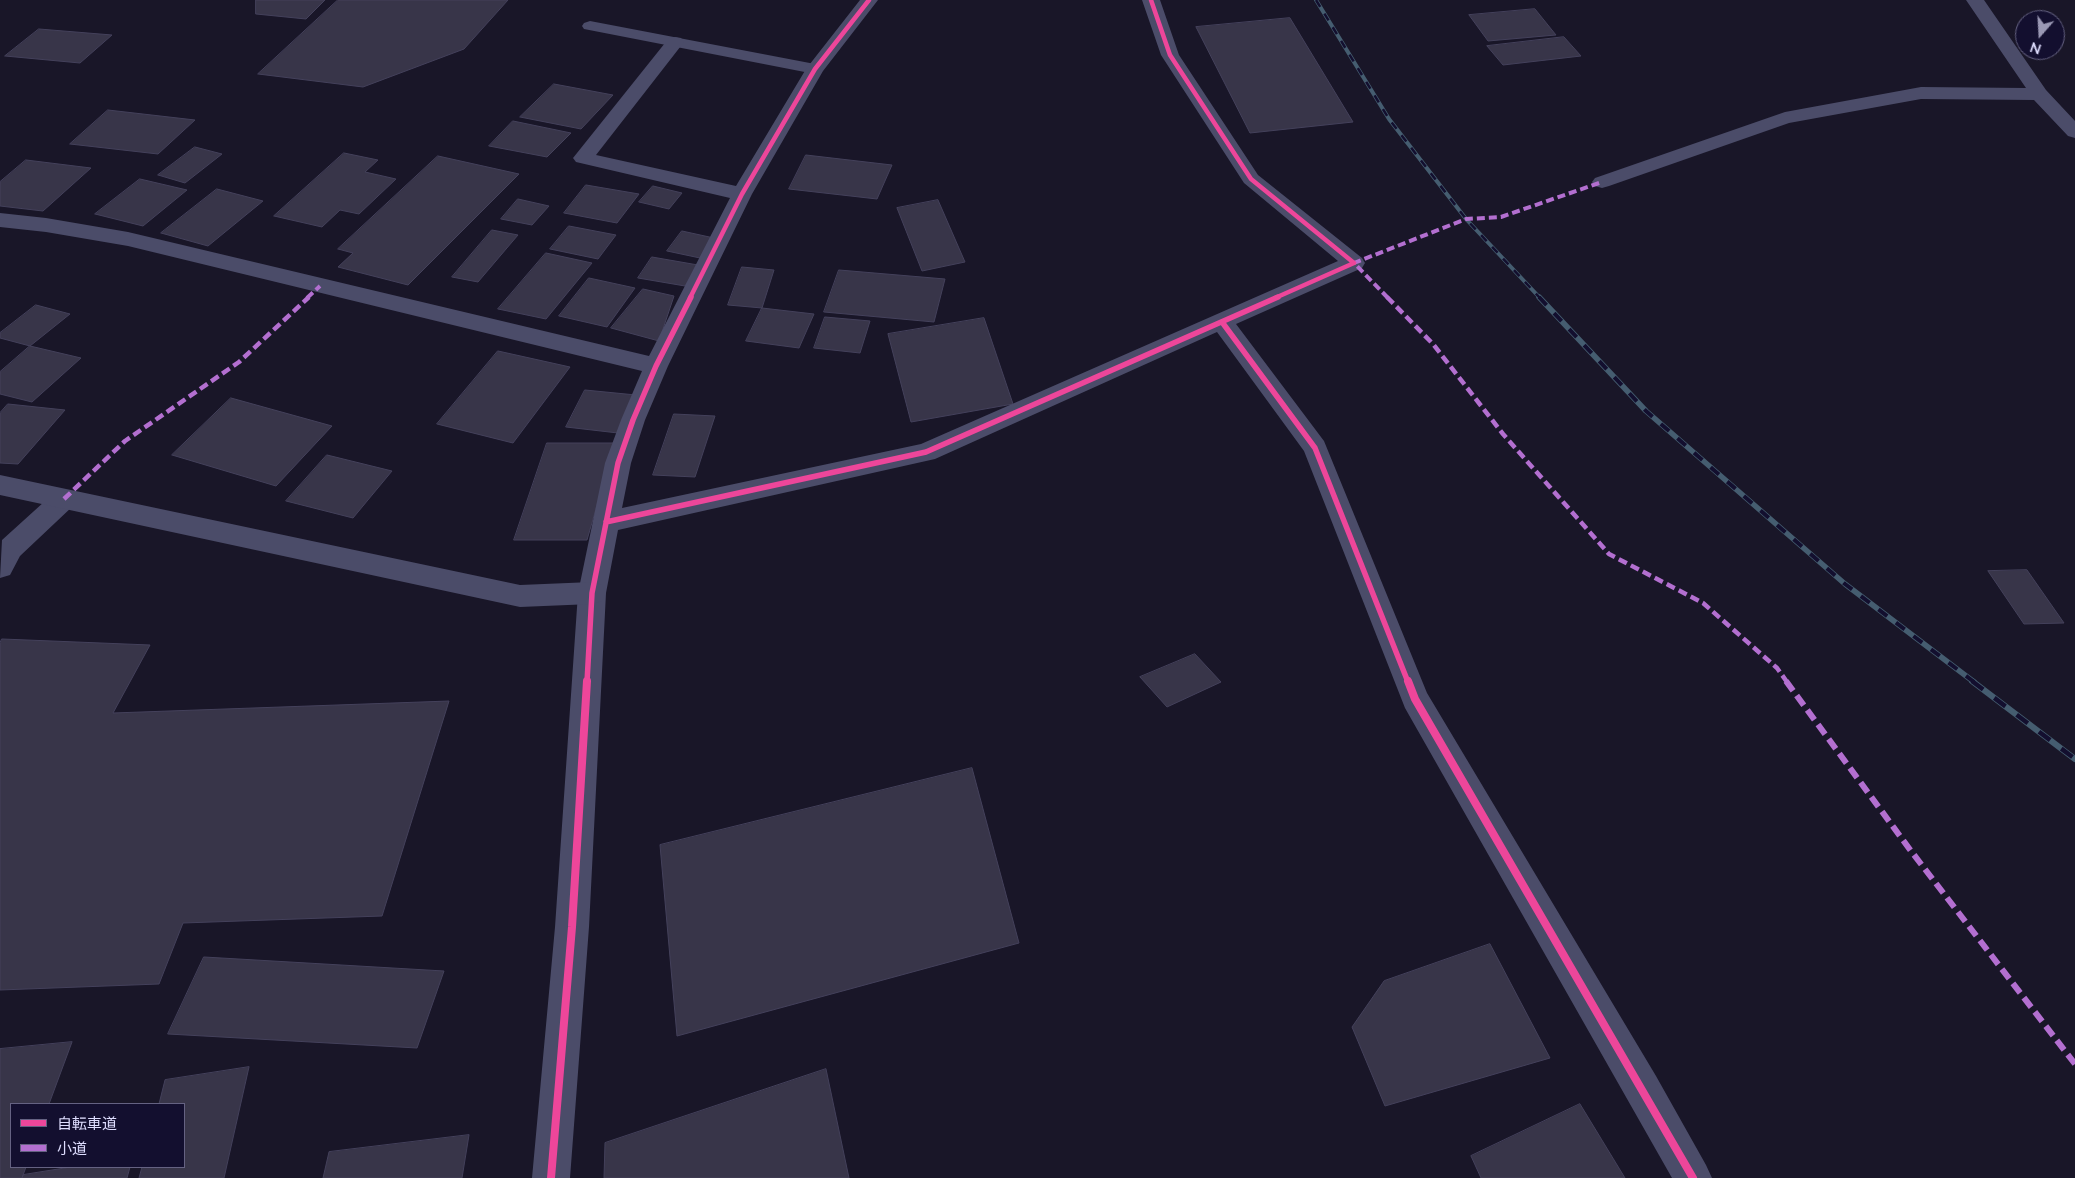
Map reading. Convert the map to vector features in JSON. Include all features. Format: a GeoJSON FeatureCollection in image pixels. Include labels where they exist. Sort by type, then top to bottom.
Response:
{"type":"FeatureCollection","features":[{"type":"Feature","properties":{"kind":"street"},"geometry":{"type":"LineString","coordinates":[[551,1178],[572,927],[592,593],[618,463],[633,420],[656,366],[742,194],[815,69],[869,0]]}},
{"type":"Feature","properties":{"kind":"street"},"geometry":{"type":"LineString","coordinates":[[606,522],[926,452],[1354,264],[1251,179],[1170,55],[1151,0]]}},
{"type":"Feature","properties":{"kind":"street"},"geometry":{"type":"LineString","coordinates":[[1975,0],[2039,94],[2075,132]]}},
{"type":"Feature","properties":{"kind":"street"},"geometry":{"type":"LineString","coordinates":[[675,42],[583,158],[742,194]]}},
{"type":"Feature","properties":{"kind":"street"},"geometry":{"type":"LineString","coordinates":[[1602,182],[1785,118],[1921,94],[2039,94]]}},
{"type":"Feature","properties":{"kind":"street"},"geometry":{"type":"LineString","coordinates":[[0,220],[46,225],[128,239],[656,366]]}},
{"type":"Feature","properties":{"kind":"street"},"geometry":{"type":"LineString","coordinates":[[1222,322],[1314,448],[1414,699],[1643,1089],[1692,1178]]}},
{"type":"Feature","properties":{"kind":"street"},"geometry":{"type":"LineString","coordinates":[[0,485],[520,596],[592,593]]}},
{"type":"Feature","properties":{"kind":"street"},"geometry":{"type":"LineString","coordinates":[[0,567],[11,548],[64,498]]}},
{"type":"Feature","properties":{"kind":"lane"},"geometry":{"type":"LineString","coordinates":[[590,26],[815,69]]}},
{"type":"Feature","properties":{"kind":"building"},"geometry":{"type":"Polygon","coordinates":[[[256,0],[325,0],[306,19],[256,14],[256,0]]]}},
{"type":"Feature","properties":{"kind":"building"},"geometry":{"type":"Polygon","coordinates":[[[338,0],[508,0],[464,49],[363,87],[258,74],[338,0]]]}},
{"type":"Feature","properties":{"kind":"building"},"geometry":{"type":"Polygon","coordinates":[[[1535,9],[1556,35],[1488,41],[1469,15],[1535,9]]]}},
{"type":"Feature","properties":{"kind":"building"},"geometry":{"type":"Polygon","coordinates":[[[1290,18],[1353,122],[1250,133],[1196,27],[1290,18]]]}},
{"type":"Feature","properties":{"kind":"building"},"geometry":{"type":"Polygon","coordinates":[[[39,29],[112,35],[80,63],[5,56],[39,29]]]}},
{"type":"Feature","properties":{"kind":"building"},"geometry":{"type":"Polygon","coordinates":[[[1564,37],[1581,56],[1503,65],[1487,46],[1564,37]]]}},
{"type":"Feature","properties":{"kind":"building"},"geometry":{"type":"Polygon","coordinates":[[[554,84],[613,95],[581,129],[520,117],[554,84]]]}},
{"type":"Feature","properties":{"kind":"building"},"geometry":{"type":"Polygon","coordinates":[[[108,110],[195,120],[158,154],[70,144],[108,110]]]}},
{"type":"Feature","properties":{"kind":"building"},"geometry":{"type":"Polygon","coordinates":[[[513,121],[571,133],[547,157],[489,146],[513,121]]]}},
{"type":"Feature","properties":{"kind":"building"},"geometry":{"type":"Polygon","coordinates":[[[195,147],[222,154],[185,183],[158,175],[195,147]]]}},
{"type":"Feature","properties":{"kind":"building"},"geometry":{"type":"Polygon","coordinates":[[[344,153],[378,160],[365,172],[396,179],[359,214],[340,210],[322,227],[274,216],[344,153]]]}},
{"type":"Feature","properties":{"kind":"building"},"geometry":{"type":"Polygon","coordinates":[[[806,155],[892,165],[877,199],[789,189],[806,155]]]}},
{"type":"Feature","properties":{"kind":"building"},"geometry":{"type":"Polygon","coordinates":[[[438,156],[519,174],[408,285],[338,267],[353,253],[338,249],[438,156]]]}},
{"type":"Feature","properties":{"kind":"building"},"geometry":{"type":"Polygon","coordinates":[[[26,160],[91,168],[43,211],[0,206],[0,182],[26,160]]]}},
{"type":"Feature","properties":{"kind":"building"},"geometry":{"type":"Polygon","coordinates":[[[140,179],[187,190],[143,226],[95,214],[140,179]]]}},
{"type":"Feature","properties":{"kind":"building"},"geometry":{"type":"Polygon","coordinates":[[[586,185],[639,194],[617,223],[564,213],[586,185]]]}},
{"type":"Feature","properties":{"kind":"building"},"geometry":{"type":"Polygon","coordinates":[[[653,186],[682,193],[669,209],[639,202],[653,186]]]}},
{"type":"Feature","properties":{"kind":"building"},"geometry":{"type":"Polygon","coordinates":[[[217,189],[263,201],[208,246],[161,233],[217,189]]]}},
{"type":"Feature","properties":{"kind":"building"},"geometry":{"type":"Polygon","coordinates":[[[518,199],[549,206],[532,225],[501,219],[518,199]]]}},
{"type":"Feature","properties":{"kind":"building"},"geometry":{"type":"Polygon","coordinates":[[[938,200],[965,262],[922,271],[897,208],[938,200]]]}},
{"type":"Feature","properties":{"kind":"building"},"geometry":{"type":"Polygon","coordinates":[[[569,226],[616,235],[598,259],[550,249],[569,226]]]}},
{"type":"Feature","properties":{"kind":"building"},"geometry":{"type":"Polygon","coordinates":[[[492,230],[518,235],[478,282],[452,277],[492,230]]]}},
{"type":"Feature","properties":{"kind":"building"},"geometry":{"type":"Polygon","coordinates":[[[682,231],[714,238],[700,258],[667,251],[682,231]]]}},
{"type":"Feature","properties":{"kind":"building"},"geometry":{"type":"Polygon","coordinates":[[[546,253],[592,263],[546,319],[498,309],[546,253]]]}},
{"type":"Feature","properties":{"kind":"building"},"geometry":{"type":"Polygon","coordinates":[[[652,257],[698,265],[685,286],[638,278],[652,257]]]}},
{"type":"Feature","properties":{"kind":"building"},"geometry":{"type":"Polygon","coordinates":[[[742,267],[774,270],[762,308],[728,305],[742,267]]]}},
{"type":"Feature","properties":{"kind":"building"},"geometry":{"type":"Polygon","coordinates":[[[839,270],[945,279],[934,322],[824,312],[839,270]]]}},
{"type":"Feature","properties":{"kind":"building"},"geometry":{"type":"Polygon","coordinates":[[[589,278],[635,288],[607,327],[559,316],[589,278]]]}},
{"type":"Feature","properties":{"kind":"building"},"geometry":{"type":"Polygon","coordinates":[[[643,289],[674,296],[659,341],[611,328],[643,289]]]}},
{"type":"Feature","properties":{"kind":"building"},"geometry":{"type":"Polygon","coordinates":[[[36,305],[70,314],[30,346],[0,338],[0,333],[36,305]]]}},
{"type":"Feature","properties":{"kind":"building"},"geometry":{"type":"Polygon","coordinates":[[[762,308],[814,314],[799,348],[746,341],[762,308]]]}},
{"type":"Feature","properties":{"kind":"building"},"geometry":{"type":"Polygon","coordinates":[[[825,317],[870,321],[860,353],[814,348],[825,317]]]}},
{"type":"Feature","properties":{"kind":"building"},"geometry":{"type":"Polygon","coordinates":[[[984,318],[1013,404],[911,422],[888,334],[984,318]]]}},
{"type":"Feature","properties":{"kind":"building"},"geometry":{"type":"Polygon","coordinates":[[[30,346],[81,358],[32,402],[0,394],[0,372],[30,346]]]}},
{"type":"Feature","properties":{"kind":"building"},"geometry":{"type":"Polygon","coordinates":[[[498,351],[570,367],[513,443],[437,424],[498,351]]]}},
{"type":"Feature","properties":{"kind":"building"},"geometry":{"type":"Polygon","coordinates":[[[585,390],[636,395],[618,433],[566,427],[585,390]]]}},
{"type":"Feature","properties":{"kind":"building"},"geometry":{"type":"Polygon","coordinates":[[[231,398],[332,426],[276,486],[172,455],[231,398]]]}},
{"type":"Feature","properties":{"kind":"building"},"geometry":{"type":"Polygon","coordinates":[[[8,404],[65,410],[18,464],[0,463],[0,413],[8,404]]]}},
{"type":"Feature","properties":{"kind":"building"},"geometry":{"type":"Polygon","coordinates":[[[674,414],[715,416],[695,477],[653,475],[674,414]]]}},
{"type":"Feature","properties":{"kind":"building"},"geometry":{"type":"Polygon","coordinates":[[[547,443],[615,443],[587,540],[514,540],[547,443]]]}},
{"type":"Feature","properties":{"kind":"building"},"geometry":{"type":"Polygon","coordinates":[[[327,455],[392,471],[353,518],[286,501],[327,455]]]}},
{"type":"Feature","properties":{"kind":"building"},"geometry":{"type":"Polygon","coordinates":[[[2027,570],[2064,623],[2024,624],[1988,571],[2027,570]]]}},
{"type":"Feature","properties":{"kind":"building"},"geometry":{"type":"Polygon","coordinates":[[[2,639],[150,645],[113,713],[449,701],[382,916],[183,923],[159,984],[0,990],[0,643],[2,639]]]}},
{"type":"Feature","properties":{"kind":"building"},"geometry":{"type":"Polygon","coordinates":[[[1195,654],[1221,682],[1167,707],[1140,677],[1195,654]]]}},
{"type":"Feature","properties":{"kind":"building"},"geometry":{"type":"Polygon","coordinates":[[[972,768],[1019,943],[677,1036],[660,845],[972,768]]]}},
{"type":"Feature","properties":{"kind":"building"},"geometry":{"type":"Polygon","coordinates":[[[1490,944],[1550,1058],[1385,1106],[1352,1027],[1384,981],[1490,944]]]}},
{"type":"Feature","properties":{"kind":"building"},"geometry":{"type":"Polygon","coordinates":[[[204,957],[444,971],[417,1048],[168,1034],[204,957]]]}},
{"type":"Feature","properties":{"kind":"building"},"geometry":{"type":"Polygon","coordinates":[[[72,1042],[49,1103],[10,1103],[10,1168],[26,1168],[22,1178],[0,1178],[0,1049],[72,1042]]]}},
{"type":"Feature","properties":{"kind":"building"},"geometry":{"type":"Polygon","coordinates":[[[249,1067],[224,1178],[139,1178],[142,1168],[185,1168],[185,1103],[159,1103],[165,1080],[249,1067]]]}},
{"type":"Feature","properties":{"kind":"building"},"geometry":{"type":"Polygon","coordinates":[[[826,1069],[849,1178],[604,1178],[605,1143],[826,1069]]]}},
{"type":"Feature","properties":{"kind":"building"},"geometry":{"type":"Polygon","coordinates":[[[1580,1104],[1625,1178],[1481,1178],[1471,1156],[1580,1104]]]}},
{"type":"Feature","properties":{"kind":"building"},"geometry":{"type":"Polygon","coordinates":[[[469,1135],[462,1178],[323,1178],[329,1152],[469,1135]]]}},
{"type":"Feature","properties":{"kind":"building"},"geometry":{"type":"Polygon","coordinates":[[[65,1168],[130,1168],[127,1178],[22,1178],[23,1175],[65,1168]]]}},
{"type":"Feature","properties":{"kind":"railway"},"geometry":{"type":"LineString","coordinates":[[1316,0],[1389,119],[1466,219],[1540,298]]}},
{"type":"Feature","properties":{"kind":"railway"},"geometry":{"type":"LineString","coordinates":[[1539,297],[1646,411],[1845,584],[1974,682]]}},
{"type":"Feature","properties":{"kind":"railway"},"geometry":{"type":"LineString","coordinates":[[1972,681],[2075,759]]}},
{"type":"Feature","properties":{"kind":"marked path"},"geometry":{"type":"LineString","coordinates":[[1602,182],[1501,217],[1466,219],[1354,263],[1433,344],[1503,434],[1609,554],[1703,603],[1777,668],[1911,851],[2075,1064]]}},
{"type":"Feature","properties":{"kind":"marked path"},"geometry":{"type":"LineString","coordinates":[[64,499],[125,441],[239,362],[320,286]]}},
{"type":"Feature","properties":{"kind":"cycle path"},"geometry":{"type":"LineString","coordinates":[[551,1178],[572,927],[592,593],[618,463],[633,420],[656,366],[742,194],[815,69],[869,0]]}},
{"type":"Feature","properties":{"kind":"cycle path"},"geometry":{"type":"LineString","coordinates":[[606,522],[926,452],[1354,263],[1251,179],[1170,55],[1151,0]]}},
{"type":"Feature","properties":{"kind":"cycle path"},"geometry":{"type":"LineString","coordinates":[[1222,322],[1315,448],[1415,699],[1693,1178]]}}]}
